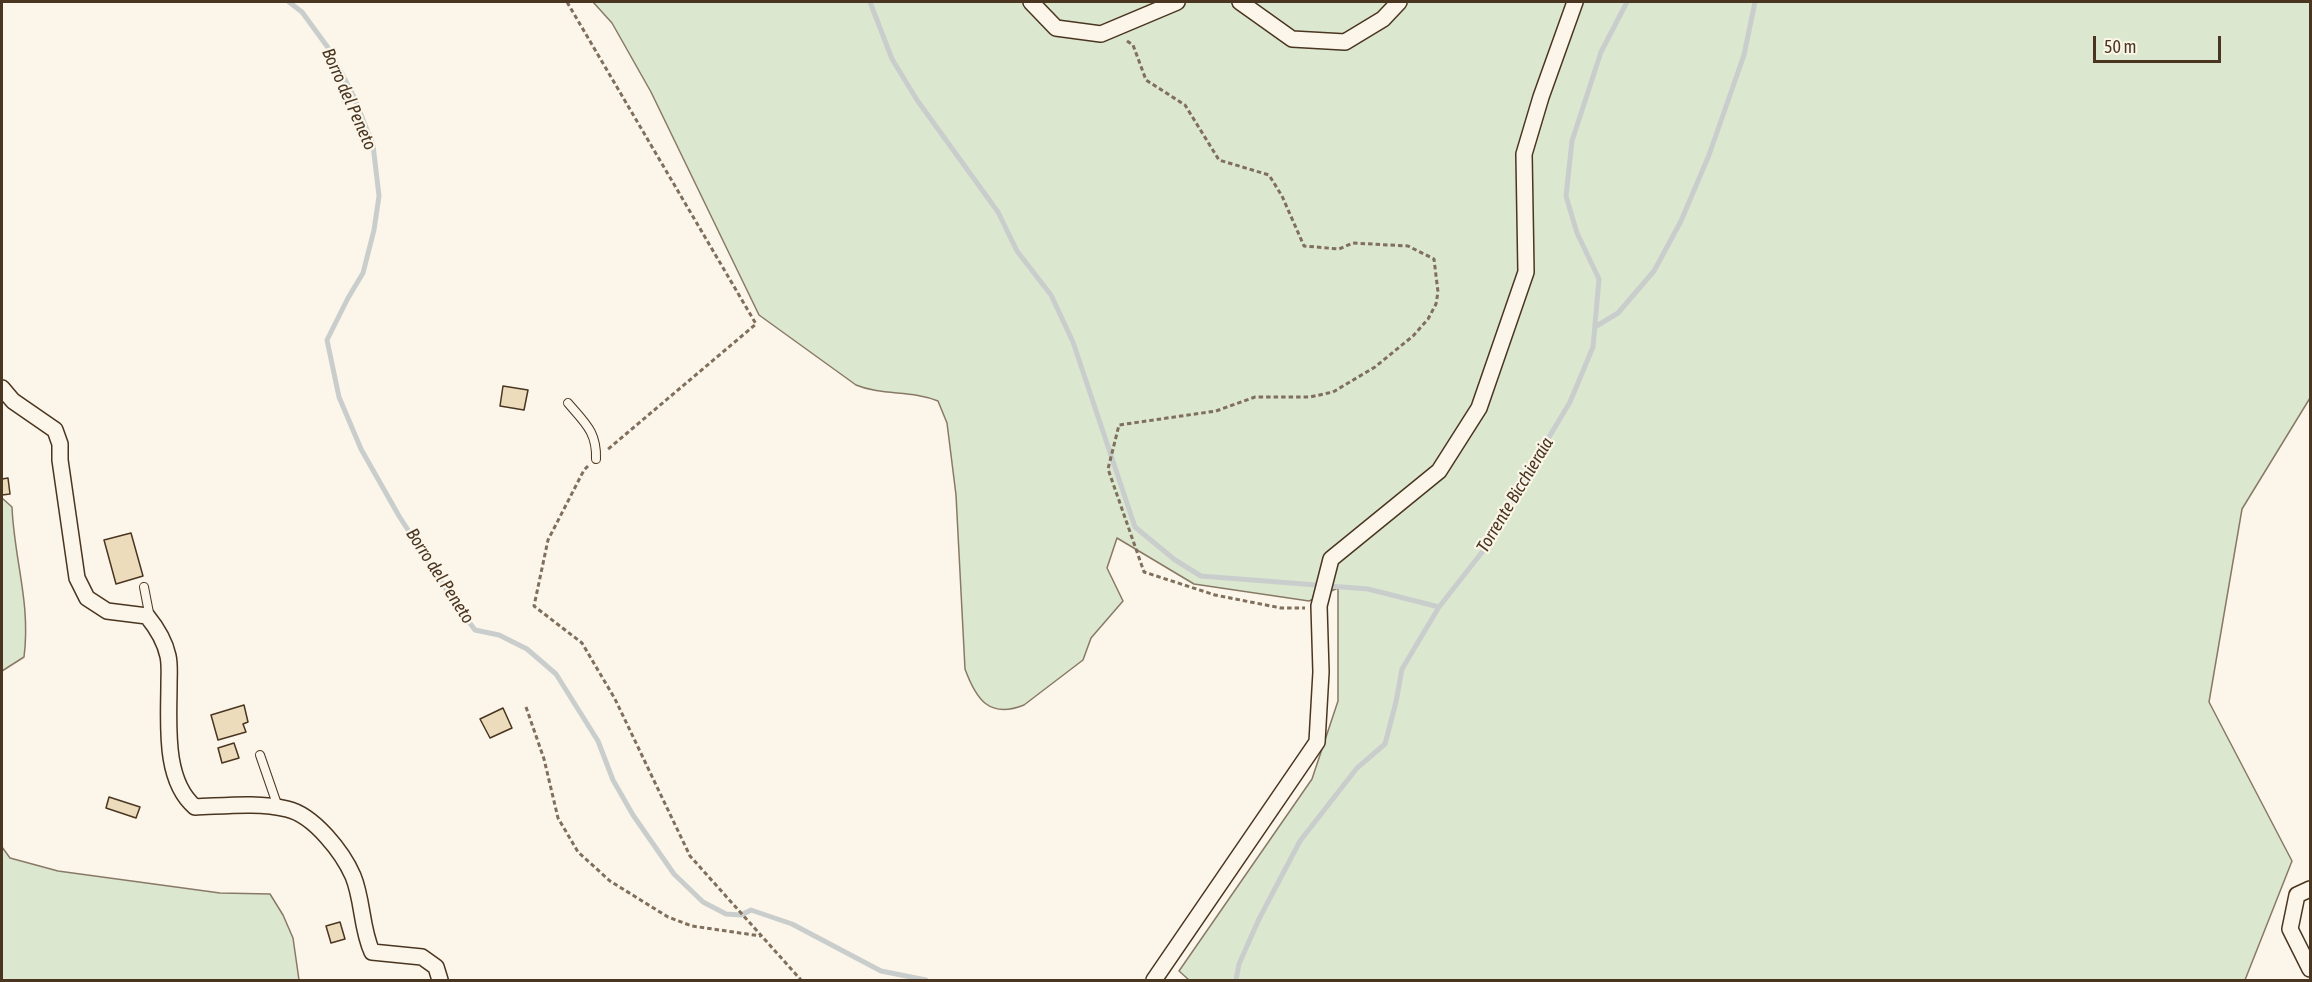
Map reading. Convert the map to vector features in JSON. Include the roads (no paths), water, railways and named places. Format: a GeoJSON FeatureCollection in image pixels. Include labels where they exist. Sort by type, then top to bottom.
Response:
{"type":"FeatureCollection","features":[{"type":"Feature","properties":{"kind":"street"},"geometry":{"type":"LineString","coordinates":[[1031,2],[1056,28],[1101,34],[1177,2]]}},
{"type":"Feature","properties":{"kind":"street"},"geometry":{"type":"LineString","coordinates":[[1240,2],[1292,39],[1345,42],[1383,19],[1399,2]]}},
{"type":"Feature","properties":{"kind":"street"},"geometry":{"type":"LineString","coordinates":[[1154,981],[1317,742],[1321,672],[1319,606],[1331,559],[1439,471],[1479,408],[1526,272],[1524,154],[1541,97],[1575,2]]}},
{"type":"Feature","properties":{"kind":"street"},"geometry":{"type":"LineString","coordinates":[[2,387],[13,401],[55,430],[60,444],[60,460],[77,578],[87,598],[107,611],[147,616],[164,644],[169,658],[168,742],[178,784],[188,801],[195,807],[251,806],[289,809],[306,819],[334,843],[354,878],[366,938],[372,952],[422,957],[436,967],[440,981]]}},
{"type":"Feature","properties":{"kind":"street"},"geometry":{"type":"LineString","coordinates":[[2310,889],[2297,895],[2290,929],[2310,969]]}},
{"type":"Feature","properties":{"kind":"lane"},"geometry":{"type":"LineString","coordinates":[[568,403],[597,443],[596,459]]}},
{"type":"Feature","properties":{"kind":"lane"},"geometry":{"type":"LineString","coordinates":[[144,587],[150,620]]}},
{"type":"Feature","properties":{"kind":"lane"},"geometry":{"type":"LineString","coordinates":[[260,755],[279,808]]}},
{"type":"Feature","properties":{"kind":"waterway","name":"Borro del Peneto"},"geometry":{"type":"LineString","coordinates":[[289,2],[302,12],[329,49],[354,97],[373,145],[379,196],[374,230],[363,273],[327,340],[339,397],[361,449],[399,516],[455,603],[475,630],[499,635],[527,649],[556,674],[598,741],[613,780],[633,815],[674,874],[703,902],[726,914],[741,915],[751,910],[792,924],[881,971],[926,980]]}},
{"type":"Feature","properties":{"kind":"waterway"},"geometry":{"type":"LineString","coordinates":[[870,2],[892,59],[917,100],[998,212],[1017,251],[1051,295],[1073,342],[1135,527],[1175,560],[1201,576],[1368,589],[1439,607]]}},
{"type":"Feature","properties":{"kind":"waterway","name":"Torrente Bicchieraia"},"geometry":{"type":"LineString","coordinates":[[1236,980],[1239,964],[1259,919],[1300,841],[1357,768],[1385,744],[1402,669],[1439,607],[1490,542],[1570,402],[1593,347],[1599,279],[1577,233],[1566,196],[1572,141],[1601,52],[1627,2]]}},
{"type":"Feature","properties":{"kind":"waterway"},"geometry":{"type":"LineString","coordinates":[[1595,327],[1618,313],[1654,271],[1681,221],[1709,155],[1744,55],[1755,2]]}}]}
